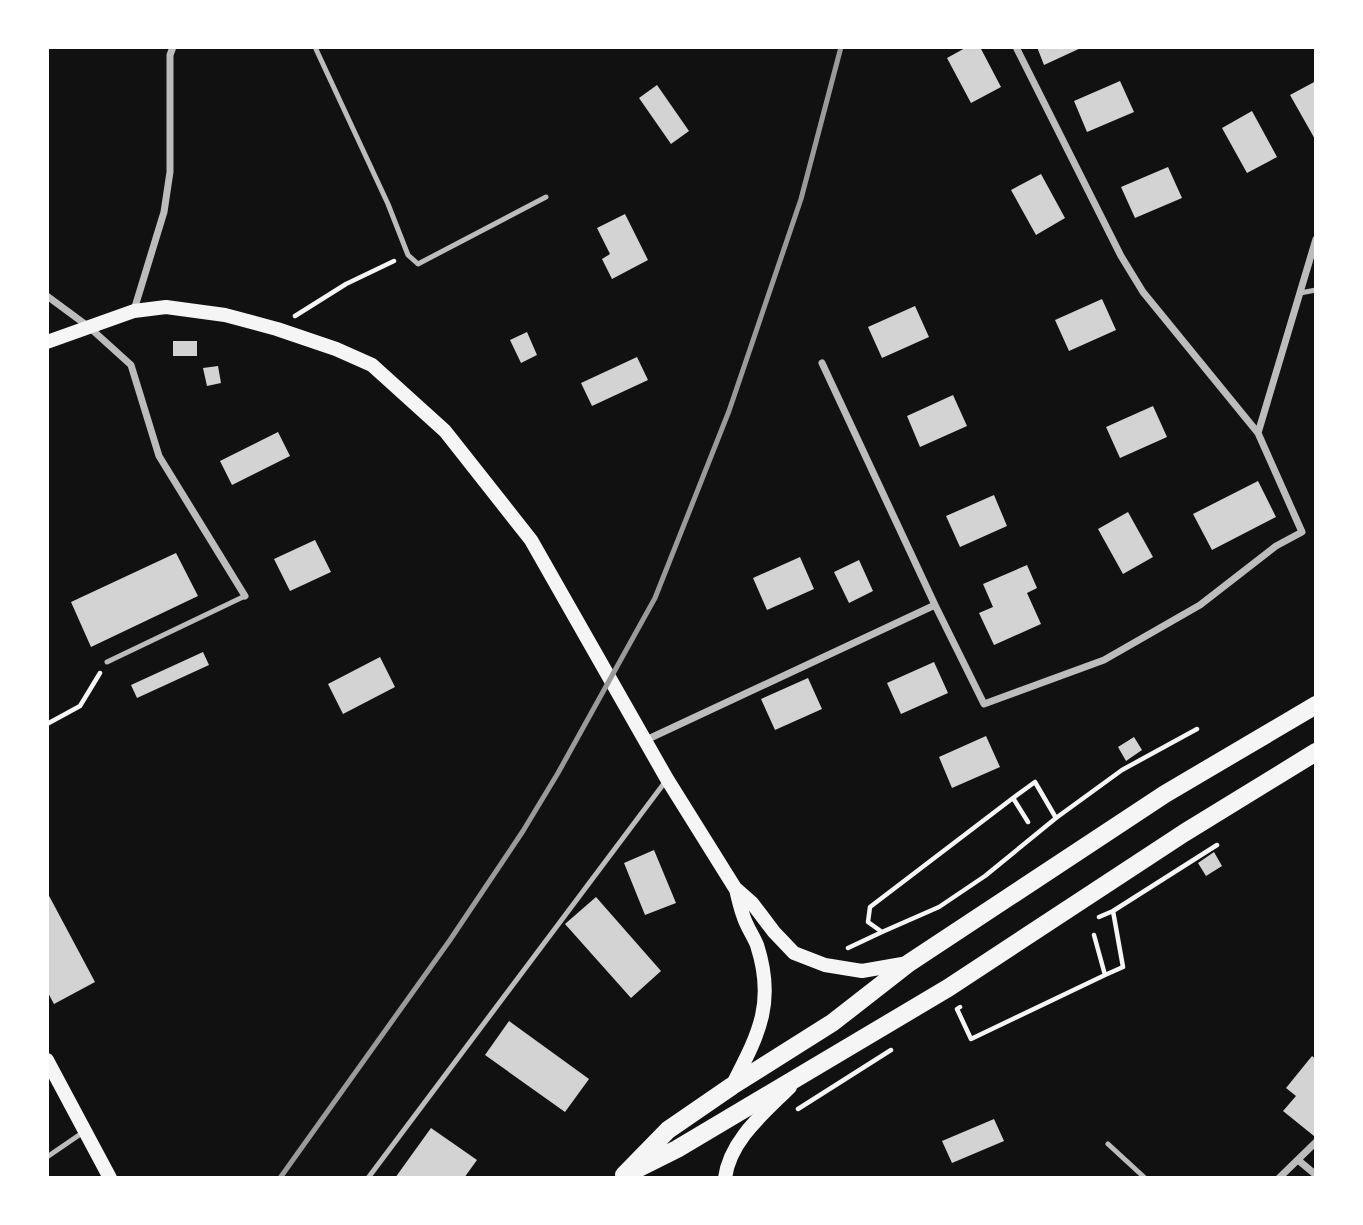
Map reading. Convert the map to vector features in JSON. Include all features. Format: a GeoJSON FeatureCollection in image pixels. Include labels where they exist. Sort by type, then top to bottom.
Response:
{"type":"FeatureCollection","features":[{"type":"Feature","properties":{"kind":"main road"},"geometry":{"type":"LineString","coordinates":[[47,342],[134,311],[166,307],[225,315],[278,329],[337,349],[372,366],[445,431],[531,540],[667,779],[735,888],[794,953],[825,965],[862,971],[909,963]]}},
{"type":"Feature","properties":{"kind":"main road"},"geometry":{"type":"LineString","coordinates":[[621,1176],[668,1130],[832,1023],[909,963],[1164,794],[1316,705]]}},
{"type":"Feature","properties":{"kind":"main road"},"geometry":{"type":"LineString","coordinates":[[621,1176],[677,1149],[948,988],[1184,833],[1316,752]]}},
{"type":"Feature","properties":{"kind":"main road"},"geometry":{"type":"LineString","coordinates":[[732,1086],[757,1038],[765,1011],[765,982],[757,945],[743,915],[735,888]]}},
{"type":"Feature","properties":{"kind":"main road"},"geometry":{"type":"LineString","coordinates":[[47,1060],[110,1178]]}},
{"type":"Feature","properties":{"kind":"main road"},"geometry":{"type":"LineString","coordinates":[[724,1178],[733,1152],[747,1130],[800,1077]]}},
{"type":"Feature","properties":{"kind":"street"},"geometry":{"type":"LineString","coordinates":[[134,311],[164,212],[170,172],[170,55],[173,47]]}},
{"type":"Feature","properties":{"kind":"street"},"geometry":{"type":"LineString","coordinates":[[822,363],[935,605],[985,704],[1104,660],[1200,605],[1276,546],[1302,532],[1258,433],[1143,292],[1121,256],[1016,47]]}},
{"type":"Feature","properties":{"kind":"street"},"geometry":{"type":"LineString","coordinates":[[1258,433],[1316,239]]}},
{"type":"Feature","properties":{"kind":"street"},"geometry":{"type":"LineString","coordinates":[[47,296],[89,327],[131,365],[159,457],[245,596]]}},
{"type":"Feature","properties":{"kind":"street"},"geometry":{"type":"LineString","coordinates":[[646,740],[935,605]]}},
{"type":"Feature","properties":{"kind":"street"},"geometry":{"type":"LineString","coordinates":[[1279,1178],[1316,1142]]}},
{"type":"Feature","properties":{"kind":"street"},"geometry":{"type":"LineString","coordinates":[[1298,1160],[1316,1175]]}},
{"type":"Feature","properties":{"kind":"lane"},"geometry":{"type":"LineString","coordinates":[[315,47],[388,204],[408,255],[418,264],[546,197]]}},
{"type":"Feature","properties":{"kind":"lane"},"geometry":{"type":"LineString","coordinates":[[1300,293],[1316,290]]}},
{"type":"Feature","properties":{"kind":"lane"},"geometry":{"type":"LineString","coordinates":[[107,662],[245,596]]}},
{"type":"Feature","properties":{"kind":"lane"},"geometry":{"type":"LineString","coordinates":[[368,1178],[667,779]]}},
{"type":"Feature","properties":{"kind":"lane"},"geometry":{"type":"LineString","coordinates":[[47,1157],[85,1131]]}},
{"type":"Feature","properties":{"kind":"lane"},"geometry":{"type":"LineString","coordinates":[[1108,1144],[1145,1178]]}},
{"type":"Feature","properties":{"kind":"path"},"geometry":{"type":"LineString","coordinates":[[278,329],[309,305],[408,255]]}},
{"type":"Feature","properties":{"kind":"path"},"geometry":{"type":"LineString","coordinates":[[47,724],[80,706],[107,662]]}},
{"type":"Feature","properties":{"kind":"path"},"geometry":{"type":"LineString","coordinates":[[844,950],[939,907],[985,876],[1056,818],[1122,770],[1198,729]]}},
{"type":"Feature","properties":{"kind":"path"},"geometry":{"type":"LineString","coordinates":[[882,932],[868,922],[870,907],[1035,782],[1056,818]]}},
{"type":"Feature","properties":{"kind":"path"},"geometry":{"type":"LineString","coordinates":[[1013,798],[1028,822]]}},
{"type":"Feature","properties":{"kind":"path"},"geometry":{"type":"LineString","coordinates":[[1089,921],[1113,911],[1217,845]]}},
{"type":"Feature","properties":{"kind":"path"},"geometry":{"type":"LineString","coordinates":[[957,1009],[971,1039],[1123,967],[1113,911]]}},
{"type":"Feature","properties":{"kind":"path"},"geometry":{"type":"LineString","coordinates":[[1094,935],[1105,975]]}},
{"type":"Feature","properties":{"kind":"path"},"geometry":{"type":"LineString","coordinates":[[948,1015],[968,1001]]}},
{"type":"Feature","properties":{"kind":"path"},"geometry":{"type":"LineString","coordinates":[[790,1114],[898,1045]]}},
{"type":"Feature","properties":{"kind":"building"},"geometry":{"type":"Polygon","coordinates":[[[967,47],[980,47],[1001,87],[971,103],[947,58],[967,47]]]}},
{"type":"Feature","properties":{"kind":"building"},"geometry":{"type":"Polygon","coordinates":[[[1037,47],[1083,47],[1044,65],[1037,47]]]}},
{"type":"Feature","properties":{"kind":"building"},"geometry":{"type":"Polygon","coordinates":[[[1120,81],[1134,112],[1087,132],[1074,101],[1120,81]]]}},
{"type":"Feature","properties":{"kind":"building"},"geometry":{"type":"Polygon","coordinates":[[[1316,81],[1316,141],[1290,95],[1316,81]]]}},
{"type":"Feature","properties":{"kind":"building"},"geometry":{"type":"Polygon","coordinates":[[[657,85],[689,131],[671,144],[639,98],[657,85]]]}},
{"type":"Feature","properties":{"kind":"building"},"geometry":{"type":"Polygon","coordinates":[[[1252,111],[1277,157],[1247,173],[1222,128],[1252,111]]]}},
{"type":"Feature","properties":{"kind":"building"},"geometry":{"type":"Polygon","coordinates":[[[1168,167],[1182,198],[1135,218],[1121,187],[1168,167]]]}},
{"type":"Feature","properties":{"kind":"building"},"geometry":{"type":"Polygon","coordinates":[[[1041,174],[1065,218],[1036,235],[1011,190],[1041,174]]]}},
{"type":"Feature","properties":{"kind":"building"},"geometry":{"type":"Polygon","coordinates":[[[625,214],[648,260],[612,279],[602,259],[610,254],[597,228],[625,214]]]}},
{"type":"Feature","properties":{"kind":"building"},"geometry":{"type":"Polygon","coordinates":[[[1102,299],[1116,330],[1069,351],[1055,320],[1102,299]]]}},
{"type":"Feature","properties":{"kind":"building"},"geometry":{"type":"Polygon","coordinates":[[[915,306],[929,337],[882,358],[868,327],[915,306]]]}},
{"type":"Feature","properties":{"kind":"building"},"geometry":{"type":"Polygon","coordinates":[[[527,332],[537,355],[521,363],[510,340],[527,332]]]}},
{"type":"Feature","properties":{"kind":"building"},"geometry":{"type":"Polygon","coordinates":[[[173,341],[197,341],[197,356],[173,356],[173,341]]]}},
{"type":"Feature","properties":{"kind":"building"},"geometry":{"type":"Polygon","coordinates":[[[637,357],[648,380],[592,406],[581,383],[637,357]]]}},
{"type":"Feature","properties":{"kind":"building"},"geometry":{"type":"Polygon","coordinates":[[[218,366],[221,383],[207,386],[203,368],[218,366]]]}},
{"type":"Feature","properties":{"kind":"building"},"geometry":{"type":"Polygon","coordinates":[[[953,395],[967,426],[920,447],[907,416],[953,395]]]}},
{"type":"Feature","properties":{"kind":"building"},"geometry":{"type":"Polygon","coordinates":[[[1153,406],[1167,437],[1120,458],[1106,427],[1153,406]]]}},
{"type":"Feature","properties":{"kind":"building"},"geometry":{"type":"Polygon","coordinates":[[[278,432],[290,456],[232,485],[220,461],[278,432]]]}},
{"type":"Feature","properties":{"kind":"building"},"geometry":{"type":"Polygon","coordinates":[[[1258,481],[1276,517],[1212,550],[1193,514],[1258,481]]]}},
{"type":"Feature","properties":{"kind":"building"},"geometry":{"type":"Polygon","coordinates":[[[994,495],[1007,526],[960,547],[946,516],[994,495]]]}},
{"type":"Feature","properties":{"kind":"building"},"geometry":{"type":"Polygon","coordinates":[[[1128,512],[1153,557],[1123,574],[1098,529],[1128,512]]]}},
{"type":"Feature","properties":{"kind":"building"},"geometry":{"type":"Polygon","coordinates":[[[315,540],[331,572],[290,591],[274,559],[315,540]]]}},
{"type":"Feature","properties":{"kind":"building"},"geometry":{"type":"Polygon","coordinates":[[[176,553],[198,596],[91,647],[71,602],[176,553]]]}},
{"type":"Feature","properties":{"kind":"building"},"geometry":{"type":"Polygon","coordinates":[[[800,557],[814,589],[767,610],[753,578],[800,557]]]}},
{"type":"Feature","properties":{"kind":"building"},"geometry":{"type":"Polygon","coordinates":[[[859,560],[873,591],[849,603],[834,572],[859,560]]]}},
{"type":"Feature","properties":{"kind":"building"},"geometry":{"type":"Polygon","coordinates":[[[1027,565],[1037,588],[1027,593],[1041,624],[994,645],[979,613],[993,607],[983,584],[1027,565]]]}},
{"type":"Feature","properties":{"kind":"building"},"geometry":{"type":"Polygon","coordinates":[[[203,652],[209,665],[137,698],[131,685],[203,652]]]}},
{"type":"Feature","properties":{"kind":"building"},"geometry":{"type":"Polygon","coordinates":[[[380,657],[395,687],[343,714],[328,684],[380,657]]]}},
{"type":"Feature","properties":{"kind":"building"},"geometry":{"type":"Polygon","coordinates":[[[934,662],[948,693],[901,714],[887,683],[934,662]]]}},
{"type":"Feature","properties":{"kind":"building"},"geometry":{"type":"Polygon","coordinates":[[[808,678],[822,709],[775,730],[761,699],[808,678]]]}},
{"type":"Feature","properties":{"kind":"building"},"geometry":{"type":"Polygon","coordinates":[[[986,736],[1000,767],[952,788],[939,757],[986,736]]]}},
{"type":"Feature","properties":{"kind":"building"},"geometry":{"type":"Polygon","coordinates":[[[1134,737],[1142,750],[1126,761],[1118,747],[1134,737]]]}},
{"type":"Feature","properties":{"kind":"building"},"geometry":{"type":"Polygon","coordinates":[[[654,850],[676,903],[645,915],[624,863],[654,850]]]}},
{"type":"Feature","properties":{"kind":"building"},"geometry":{"type":"Polygon","coordinates":[[[1214,852],[1222,866],[1206,876],[1198,863],[1214,852]]]}},
{"type":"Feature","properties":{"kind":"building"},"geometry":{"type":"Polygon","coordinates":[[[47,892],[95,982],[54,1004],[47,991],[47,892]]]}},
{"type":"Feature","properties":{"kind":"building"},"geometry":{"type":"Polygon","coordinates":[[[596,897],[661,971],[631,998],[565,924],[596,897]]]}},
{"type":"Feature","properties":{"kind":"building"},"geometry":{"type":"Polygon","coordinates":[[[509,1021],[589,1079],[565,1112],[485,1055],[509,1021]]]}},
{"type":"Feature","properties":{"kind":"building"},"geometry":{"type":"Polygon","coordinates":[[[1312,1056],[1316,1059],[1314,1136],[1283,1111],[1296,1096],[1286,1088],[1312,1056]]]}},
{"type":"Feature","properties":{"kind":"building"},"geometry":{"type":"Polygon","coordinates":[[[994,1119],[1004,1141],[952,1163],[942,1141],[994,1119]]]}},
{"type":"Feature","properties":{"kind":"building"},"geometry":{"type":"Polygon","coordinates":[[[431,1128],[477,1160],[464,1178],[395,1178],[431,1128]]]}},
{"type":"Feature","properties":{"kind":"railway"},"geometry":{"type":"LineString","coordinates":[[280,1178],[450,940],[523,831],[655,598],[729,411],[801,199],[841,47]]}}]}
